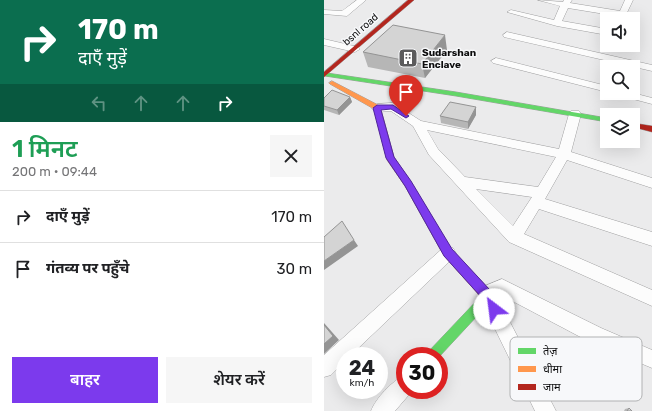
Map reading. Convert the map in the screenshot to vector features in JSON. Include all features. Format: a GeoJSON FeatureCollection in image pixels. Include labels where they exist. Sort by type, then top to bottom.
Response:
{"type":"FeatureCollection","features":[{"type":"Feature","properties":{"kind":"street"},"geometry":{"type":"LineString","coordinates":[[324,12],[344,14],[362,0]]}},
{"type":"Feature","properties":{"kind":"street","name":"bsnl road"},"geometry":{"type":"LineString","coordinates":[[324,75],[411,0]]}},
{"type":"Feature","properties":{"kind":"street"},"geometry":{"type":"LineString","coordinates":[[542,0],[567,2],[603,12]]}},
{"type":"Feature","properties":{"kind":"street"},"geometry":{"type":"LineString","coordinates":[[623,12],[629,0]]}},
{"type":"Feature","properties":{"kind":"street"},"geometry":{"type":"LineString","coordinates":[[557,23],[567,2]]}},
{"type":"Feature","properties":{"kind":"street"},"geometry":{"type":"LineString","coordinates":[[408,16],[419,5]]}},
{"type":"Feature","properties":{"kind":"street"},"geometry":{"type":"LineString","coordinates":[[511,12],[557,23],[600,31]]}},
{"type":"Feature","properties":{"kind":"street"},"geometry":{"type":"LineString","coordinates":[[507,35],[652,68]]}},
{"type":"Feature","properties":{"kind":"street"},"geometry":{"type":"LineString","coordinates":[[324,42],[355,49]]}},
{"type":"Feature","properties":{"kind":"street"},"geometry":{"type":"LineString","coordinates":[[602,56],[604,52]]}},
{"type":"Feature","properties":{"kind":"street"},"geometry":{"type":"LineString","coordinates":[[496,61],[600,87]]}},
{"type":"Feature","properties":{"kind":"street"},"geometry":{"type":"LineString","coordinates":[[343,78],[353,68]]}},
{"type":"Feature","properties":{"kind":"street"},"geometry":{"type":"LineString","coordinates":[[324,75],[600,119]]}},
{"type":"Feature","properties":{"kind":"street"},"geometry":{"type":"LineString","coordinates":[[324,75],[332,83],[377,108],[393,107],[418,124],[564,154],[652,183]]}},
{"type":"Feature","properties":{"kind":"street"},"geometry":{"type":"LineString","coordinates":[[324,91],[332,83]]}},
{"type":"Feature","properties":{"kind":"street"},"geometry":{"type":"LineString","coordinates":[[640,97],[652,100]]}},
{"type":"Feature","properties":{"kind":"street"},"geometry":{"type":"LineString","coordinates":[[377,108],[390,158],[408,184],[448,252],[487,295],[510,340]]}},
{"type":"Feature","properties":{"kind":"street"},"geometry":{"type":"LineString","coordinates":[[514,237],[564,154],[574,114]]}},
{"type":"Feature","properties":{"kind":"street"},"geometry":{"type":"LineString","coordinates":[[418,124],[433,152],[514,237],[652,298]]}},
{"type":"Feature","properties":{"kind":"street"},"geometry":{"type":"LineString","coordinates":[[640,126],[652,129]]}},
{"type":"Feature","properties":{"kind":"street"},"geometry":{"type":"LineString","coordinates":[[459,181],[539,197],[652,239]]}},
{"type":"Feature","properties":{"kind":"street"},"geometry":{"type":"LineString","coordinates":[[324,368],[448,252]]}},
{"type":"Feature","properties":{"kind":"street"},"geometry":{"type":"LineString","coordinates":[[440,347],[487,295],[502,287],[601,337]]}},
{"type":"Feature","properties":{"kind":"street"},"geometry":{"type":"LineString","coordinates":[[642,355],[652,359]]}},
{"type":"Feature","properties":{"kind":"street"},"geometry":{"type":"LineString","coordinates":[[381,411],[396,395]]}},
{"type":"Feature","properties":{"kind":"street"},"geometry":{"type":"LineString","coordinates":[[541,401],[546,411]]}},
{"type":"Feature","properties":{"kind":"building"},"geometry":{"type":"Polygon","coordinates":[[[393,25],[445,35],[422,64],[363,52],[393,25]]]}},
{"type":"Feature","properties":{"kind":"building"},"geometry":{"type":"Polygon","coordinates":[[[332,90],[350,97],[337,110],[324,106],[324,98],[332,90]]]}},
{"type":"Feature","properties":{"kind":"building"},"geometry":{"type":"Polygon","coordinates":[[[450,102],[476,107],[468,122],[440,116],[450,102]]]}},
{"type":"Feature","properties":{"kind":"building"},"geometry":{"type":"Polygon","coordinates":[[[342,221],[354,240],[324,261],[324,237],[342,221]]]}},
{"type":"Feature","properties":{"kind":"building"},"geometry":{"type":"Polygon","coordinates":[[[324,325],[333,336],[324,344],[324,325]]]}},
{"type":"Feature","properties":{"kind":"traffic: fast"},"geometry":{"type":"LineString","coordinates":[[327,75],[456,94],[600,119]]}},
{"type":"Feature","properties":{"kind":"traffic: fast"},"geometry":{"type":"LineString","coordinates":[[440,347],[488,296],[484,292]]}},
{"type":"Feature","properties":{"kind":"traffic: slow"},"geometry":{"type":"LineString","coordinates":[[332,83],[377,108],[390,158],[408,184],[448,253],[484,292]]}},
{"type":"Feature","properties":{"kind":"traffic: jam"},"geometry":{"type":"LineString","coordinates":[[324,75],[411,0]]}},
{"type":"Feature","properties":{"kind":"traffic: jam"},"geometry":{"type":"LineString","coordinates":[[640,126],[652,129]]}},
{"type":"Feature","properties":{"kind":"place","name":"Sudarshan Enclave"},"geometry":{"type":"Point","coordinates":[408,58]}},
{"type":"Feature","properties":{"kind":"route"},"geometry":{"type":"LineString","coordinates":[[406,116],[393,107],[377,108],[390,158],[408,184],[448,252],[486,294],[494,309]]}}]}
